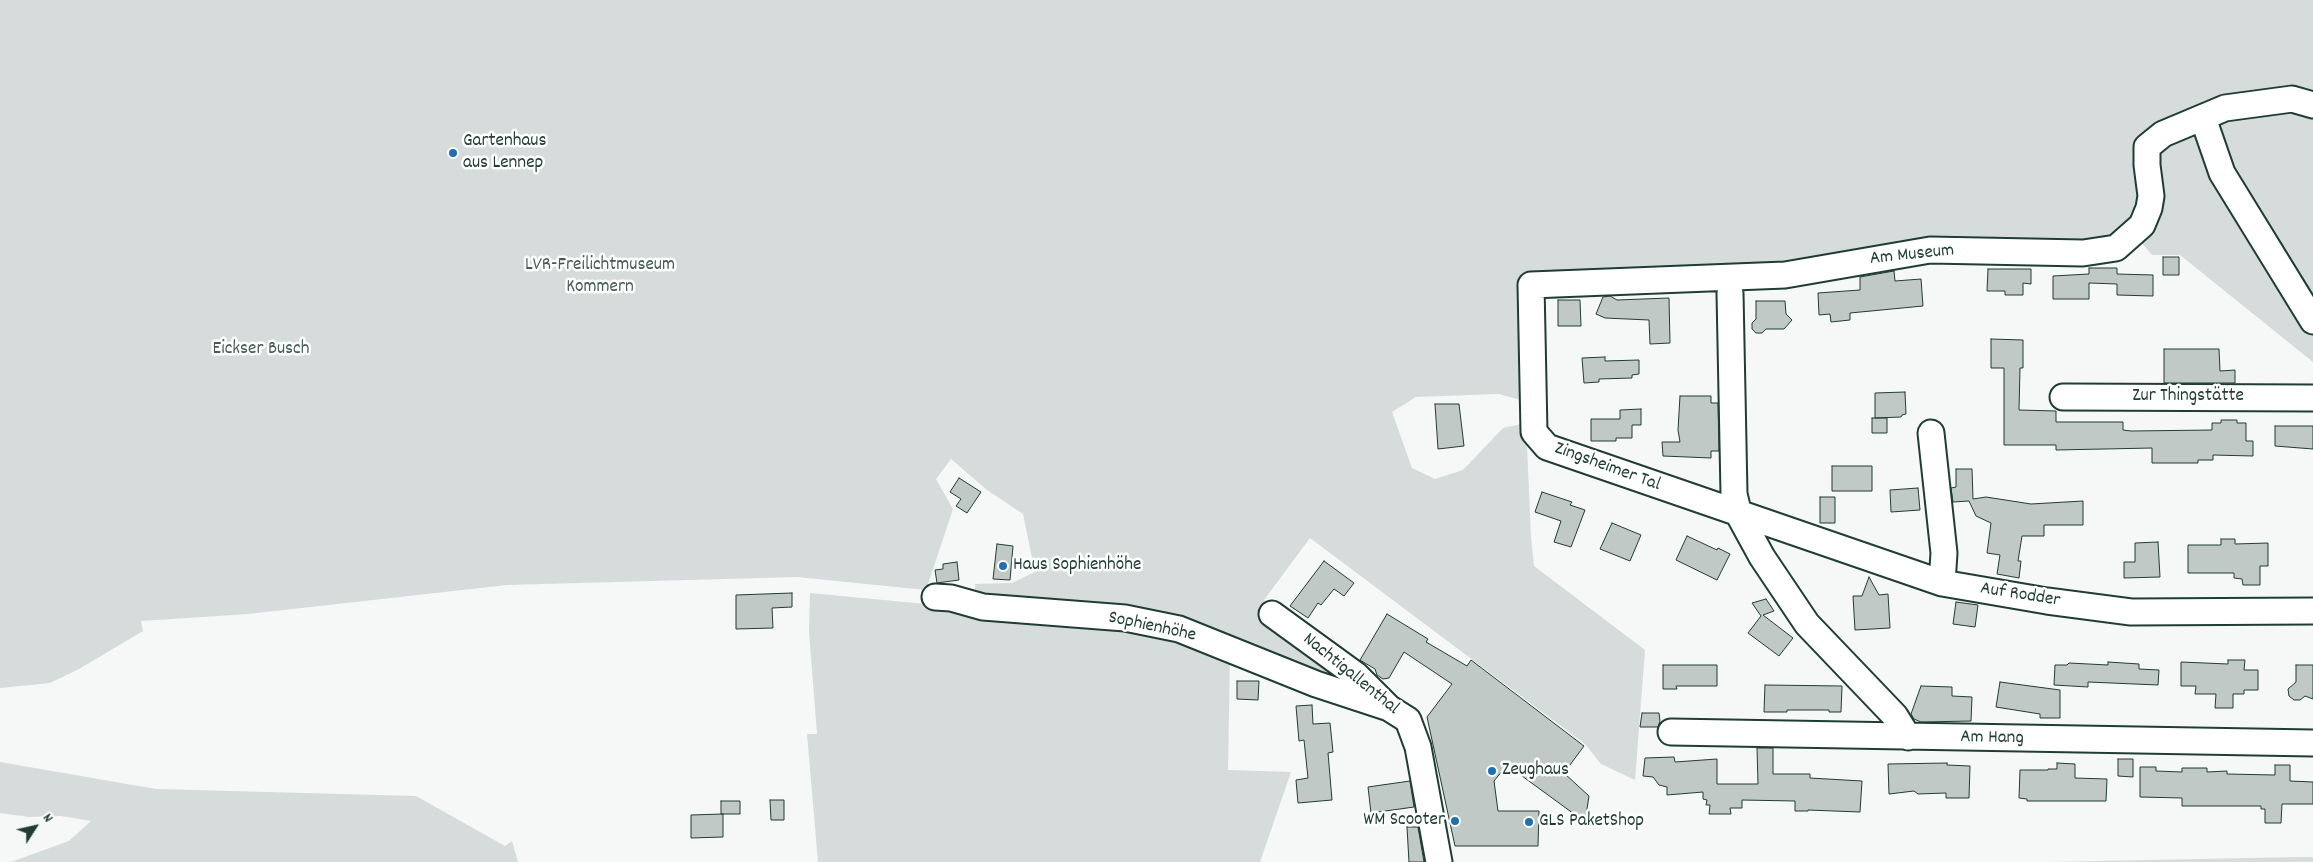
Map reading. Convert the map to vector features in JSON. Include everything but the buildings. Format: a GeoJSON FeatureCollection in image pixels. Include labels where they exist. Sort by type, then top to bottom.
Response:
{"type":"FeatureCollection","features":[{"type":"Feature","properties":{"kind":"street","name":"Am Museum"},"geometry":{"type":"LineString","coordinates":[[1530,285],[1786,275],[1930,250],[2083,253],[2116,248],[2142,225],[2149,208],[2148,147],[2162,134],[2225,108],[2292,99],[2313,105]]}},
{"type":"Feature","properties":{"kind":"street"},"geometry":{"type":"LineString","coordinates":[[2203,118],[2222,173],[2313,321]]}},
{"type":"Feature","properties":{"kind":"street","name":"Zingsheimer Tal"},"geometry":{"type":"LineString","coordinates":[[1530,285],[1534,432],[1547,447],[1739,515]]}},
{"type":"Feature","properties":{"kind":"street"},"geometry":{"type":"LineString","coordinates":[[1730,294],[1734,494],[1739,515],[1762,557],[1807,624],[1895,716],[1908,737]]}},
{"type":"Feature","properties":{"kind":"street","name":"Zur Thingstätte"},"geometry":{"type":"LineString","coordinates":[[2063,397],[2313,398]]}},
{"type":"Feature","properties":{"kind":"street"},"geometry":{"type":"LineString","coordinates":[[1931,433],[1944,553],[1942,583]]}},
{"type":"Feature","properties":{"kind":"street","name":"Auf Rodder"},"geometry":{"type":"LineString","coordinates":[[1739,515],[1942,583],[2047,602],[2132,612],[2313,611]]}},
{"type":"Feature","properties":{"kind":"street","name":"Sophienhöhe"},"geometry":{"type":"LineString","coordinates":[[936,597],[951,598],[983,607],[1125,618],[1179,630],[1316,684],[1389,708]]}},
{"type":"Feature","properties":{"kind":"street","name":"Nachtigallenthal"},"geometry":{"type":"LineString","coordinates":[[1272,614],[1356,675],[1389,708],[1408,720],[1418,747],[1439,862]]}},
{"type":"Feature","properties":{"kind":"street","name":"Am Hang"},"geometry":{"type":"LineString","coordinates":[[1671,732],[2313,743]]}},
{"type":"Feature","properties":{"kind":"green space","name":"Eickser Busch"},"geometry":{"type":"Polygon","coordinates":[[[0,0],[2313,0],[2313,362],[2180,255],[2152,255],[2140,241],[1532,281],[1527,402],[1499,394],[1416,397],[1392,412],[1412,468],[1435,479],[1463,470],[1503,428],[1526,423],[1534,566],[1645,650],[1635,780],[1601,764],[1585,744],[1310,538],[1264,600],[1363,689],[1205,634],[975,601],[975,584],[1012,583],[1035,572],[1023,514],[987,490],[951,459],[936,479],[953,509],[926,590],[797,577],[507,585],[248,614],[141,621],[143,631],[79,669],[50,683],[0,688],[0,0]]]}},
{"type":"Feature","properties":{"kind":"green space"},"geometry":{"type":"Polygon","coordinates":[[[810,593],[1125,623],[1230,654],[1228,770],[1291,772],[1260,862],[818,862],[807,734],[817,734],[809,632],[810,593]]]}},
{"type":"Feature","properties":{"kind":"green space"},"geometry":{"type":"Polygon","coordinates":[[[0,762],[156,789],[416,796],[505,846],[512,841],[518,862],[11,862],[69,841],[91,821],[61,816],[29,817],[0,813],[0,762]]]}},
{"type":"Feature","properties":{"kind":"green space"},"geometry":{"type":"Polygon","coordinates":[[[2313,857],[2313,862],[2048,862],[2313,857]]]}},
{"type":"Feature","properties":{"kind":"place","name":"Gartenhaus aus Lennep"},"geometry":{"type":"Point","coordinates":[453,153]}},
{"type":"Feature","properties":{"kind":"place","name":"Haus Sophienhöhe"},"geometry":{"type":"Point","coordinates":[1003,566]}},
{"type":"Feature","properties":{"kind":"place","name":"Zeughaus"},"geometry":{"type":"Point","coordinates":[1492,771]}},
{"type":"Feature","properties":{"kind":"place","name":"WM Scooter"},"geometry":{"type":"Point","coordinates":[1455,821]}},
{"type":"Feature","properties":{"kind":"place","name":"GLS PaketShop"},"geometry":{"type":"Point","coordinates":[1529,822]}},
{"type":"Feature","properties":{"kind":"park label","name":"LVR-Freilichtmuseum Kommern"},"geometry":{"type":"Point","coordinates":[600,277]}}]}
